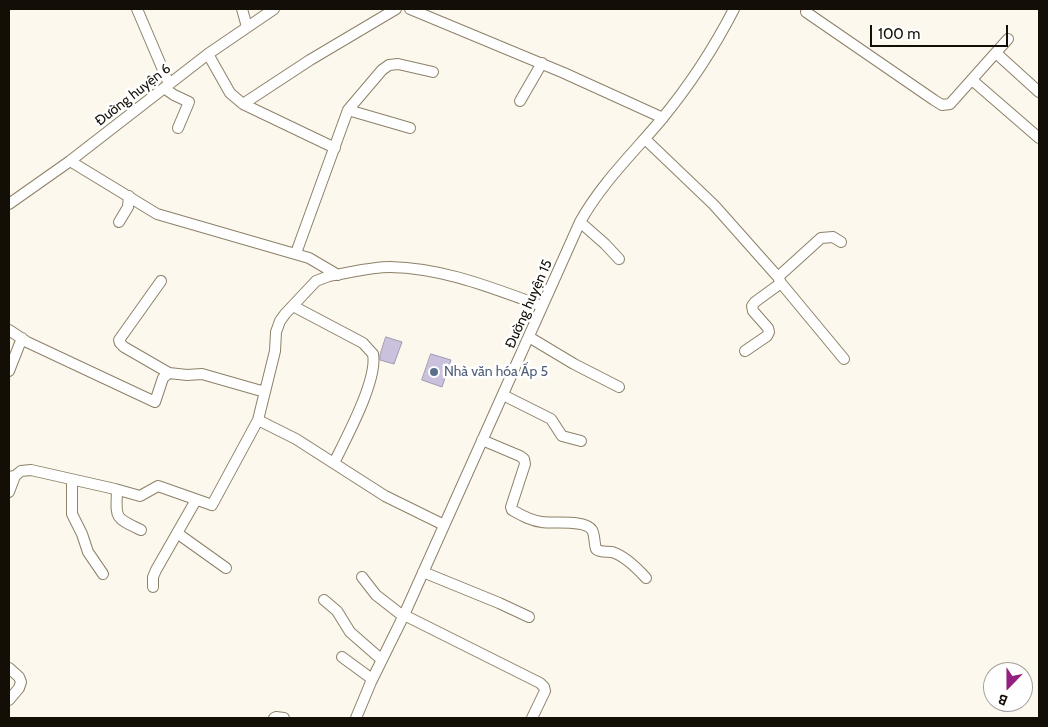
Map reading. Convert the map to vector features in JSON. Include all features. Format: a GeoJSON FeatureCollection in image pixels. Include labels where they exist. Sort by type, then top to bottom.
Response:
{"type":"FeatureCollection","features":[{"type":"Feature","properties":{"kind":"street"},"geometry":{"type":"LineString","coordinates":[[136,9],[167,86],[174,95],[190,102],[178,128]]}},
{"type":"Feature","properties":{"kind":"street"},"geometry":{"type":"LineString","coordinates":[[242,9],[247,27]]}},
{"type":"Feature","properties":{"kind":"street","name":"Đường huyện 6"},"geometry":{"type":"LineString","coordinates":[[9,204],[70,161],[208,54],[274,9]]}},
{"type":"Feature","properties":{"kind":"street"},"geometry":{"type":"LineString","coordinates":[[244,104],[310,60],[396,9]]}},
{"type":"Feature","properties":{"kind":"street"},"geometry":{"type":"LineString","coordinates":[[410,9],[542,63],[663,118]]}},
{"type":"Feature","properties":{"kind":"street","name":"Đường huyện 15"},"geometry":{"type":"LineString","coordinates":[[356,718],[372,679],[404,616],[530,337],[580,222],[614,175],[663,118],[693,78],[720,36],[734,9]]}},
{"type":"Feature","properties":{"kind":"street"},"geometry":{"type":"LineString","coordinates":[[803,10],[908,84],[942,105],[950,104],[1008,39]]}},
{"type":"Feature","properties":{"kind":"street"},"geometry":{"type":"LineString","coordinates":[[996,53],[1039,92]]}},
{"type":"Feature","properties":{"kind":"street"},"geometry":{"type":"LineString","coordinates":[[208,54],[230,92],[244,104],[335,148]]}},
{"type":"Feature","properties":{"kind":"street"},"geometry":{"type":"LineString","coordinates":[[520,101],[542,63]]}},
{"type":"Feature","properties":{"kind":"street"},"geometry":{"type":"LineString","coordinates":[[296,254],[348,110],[382,70],[389,65],[398,64],[433,72]]}},
{"type":"Feature","properties":{"kind":"street"},"geometry":{"type":"LineString","coordinates":[[972,80],[1039,138]]}},
{"type":"Feature","properties":{"kind":"street"},"geometry":{"type":"LineString","coordinates":[[348,110],[410,128]]}},
{"type":"Feature","properties":{"kind":"street"},"geometry":{"type":"LineString","coordinates":[[645,139],[714,205],[780,280],[844,359]]}},
{"type":"Feature","properties":{"kind":"street"},"geometry":{"type":"LineString","coordinates":[[70,161],[156,214],[296,254],[320,263],[338,275]]}},
{"type":"Feature","properties":{"kind":"street"},"geometry":{"type":"LineString","coordinates":[[119,222],[128,207],[129,196]]}},
{"type":"Feature","properties":{"kind":"street"},"geometry":{"type":"LineString","coordinates":[[580,222],[605,244],[619,260]]}},
{"type":"Feature","properties":{"kind":"street"},"geometry":{"type":"LineString","coordinates":[[745,351],[767,336],[769,332],[768,328],[753,311],[752,306],[755,302],[780,280],[821,238],[833,237],[841,242]]}},
{"type":"Feature","properties":{"kind":"street"},"geometry":{"type":"LineString","coordinates":[[9,492],[12,477],[21,471],[31,470],[140,496],[158,486],[209,506],[214,504],[258,420],[276,351],[276,332],[280,321],[316,282],[329,276],[388,267],[426,269],[460,277],[542,306]]}},
{"type":"Feature","properties":{"kind":"street"},"geometry":{"type":"LineString","coordinates":[[161,281],[119,340],[120,343],[169,373],[202,374],[265,392]]}},
{"type":"Feature","properties":{"kind":"street"},"geometry":{"type":"LineString","coordinates":[[294,306],[363,343],[373,354],[373,369],[362,403],[334,463]]}},
{"type":"Feature","properties":{"kind":"street"},"geometry":{"type":"LineString","coordinates":[[9,330],[155,402],[163,378],[169,373]]}},
{"type":"Feature","properties":{"kind":"street"},"geometry":{"type":"LineString","coordinates":[[530,337],[574,364],[619,386]]}},
{"type":"Feature","properties":{"kind":"street"},"geometry":{"type":"LineString","coordinates":[[9,371],[22,338]]}},
{"type":"Feature","properties":{"kind":"street"},"geometry":{"type":"LineString","coordinates":[[503,395],[550,418],[562,436],[581,441]]}},
{"type":"Feature","properties":{"kind":"street"},"geometry":{"type":"LineString","coordinates":[[258,420],[296,439],[385,496],[444,525]]}},
{"type":"Feature","properties":{"kind":"street"},"geometry":{"type":"LineString","coordinates":[[482,440],[520,456],[524,460],[525,464],[511,507],[512,510],[536,521],[573,523],[591,528],[596,549],[600,552],[612,552],[623,558],[638,568],[646,578]]}},
{"type":"Feature","properties":{"kind":"street"},"geometry":{"type":"LineString","coordinates":[[72,480],[72,514],[88,552],[103,574]]}},
{"type":"Feature","properties":{"kind":"street"},"geometry":{"type":"LineString","coordinates":[[118,490],[116,514],[118,518],[141,530]]}},
{"type":"Feature","properties":{"kind":"street"},"geometry":{"type":"LineString","coordinates":[[153,587],[153,576],[196,500]]}},
{"type":"Feature","properties":{"kind":"street"},"geometry":{"type":"LineString","coordinates":[[177,532],[226,568]]}},
{"type":"Feature","properties":{"kind":"street"},"geometry":{"type":"LineString","coordinates":[[423,572],[529,617]]}},
{"type":"Feature","properties":{"kind":"street"},"geometry":{"type":"LineString","coordinates":[[362,577],[376,595],[404,616],[544,687],[532,718]]}},
{"type":"Feature","properties":{"kind":"street"},"geometry":{"type":"LineString","coordinates":[[324,600],[337,611],[350,632],[382,660]]}},
{"type":"Feature","properties":{"kind":"street"},"geometry":{"type":"LineString","coordinates":[[342,657],[372,679]]}},
{"type":"Feature","properties":{"kind":"street"},"geometry":{"type":"LineString","coordinates":[[9,668],[19,677],[21,682],[19,688],[9,700]]}},
{"type":"Feature","properties":{"kind":"street"},"geometry":{"type":"LineString","coordinates":[[274,718],[284,718]]}},
{"type":"Feature","properties":{"kind":"building"},"geometry":{"type":"Polygon","coordinates":[[[386,337],[402,342],[394,364],[380,360],[386,337]]]}},
{"type":"Feature","properties":{"kind":"building"},"geometry":{"type":"Polygon","coordinates":[[[431,354],[451,360],[442,387],[422,380],[431,354]]]}},
{"type":"Feature","properties":{"kind":"place","name":"Nhà văn hóa Ấp 5"},"geometry":{"type":"Point","coordinates":[434,372]}}]}
